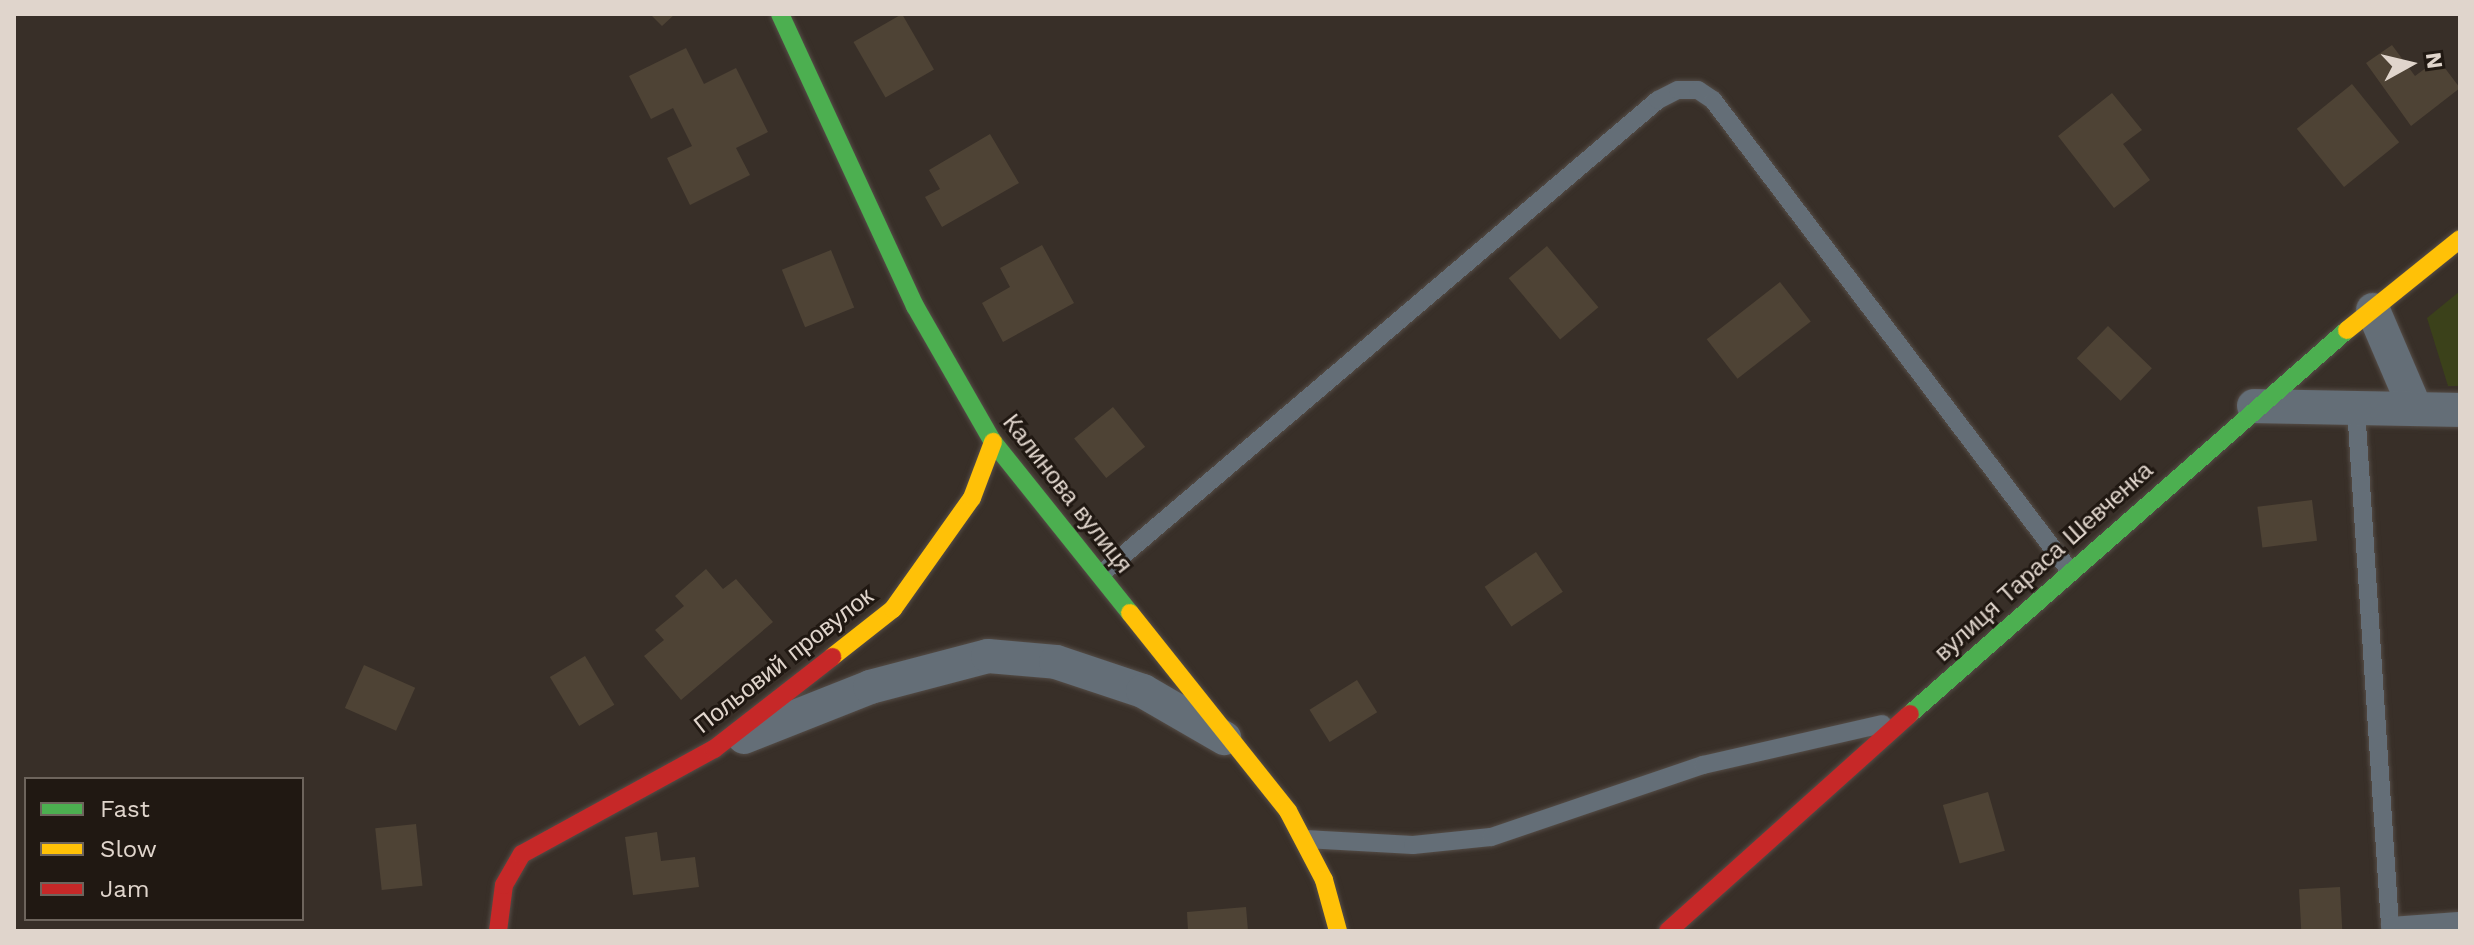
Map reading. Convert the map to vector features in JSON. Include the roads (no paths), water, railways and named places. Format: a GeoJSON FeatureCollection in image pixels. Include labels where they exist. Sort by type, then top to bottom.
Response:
{"type":"FeatureCollection","features":[{"type":"Feature","properties":{"kind":"street","name":"Калинова вулиця"},"geometry":{"type":"LineString","coordinates":[[780,14],[915,306],[993,442],[1234,744],[1302,839],[1324,880],[1338,931]]}},
{"type":"Feature","properties":{"kind":"street","name":"вулиця Тараса Шевченка"},"geometry":{"type":"LineString","coordinates":[[1668,931],[2254,406],[2460,239]]}},
{"type":"Feature","properties":{"kind":"street"},"geometry":{"type":"LineString","coordinates":[[2373,310],[2415,408]]}},
{"type":"Feature","properties":{"kind":"street"},"geometry":{"type":"LineString","coordinates":[[2254,406],[2460,410]]}},
{"type":"Feature","properties":{"kind":"street","name":"Польовий провулок"},"geometry":{"type":"LineString","coordinates":[[498,931],[504,885],[522,854],[714,749],[893,609],[972,498],[993,442]]}},
{"type":"Feature","properties":{"kind":"street"},"geometry":{"type":"LineString","coordinates":[[714,749],[870,687],[988,656],[1056,662],[1143,691],[1234,744]]}},
{"type":"Feature","properties":{"kind":"lane"},"geometry":{"type":"LineString","coordinates":[[1100,575],[1658,100],[1678,90],[1698,90],[1713,100],[2070,571]]}},
{"type":"Feature","properties":{"kind":"lane"},"geometry":{"type":"LineString","coordinates":[[2356,408],[2390,926],[2460,921]]}},
{"type":"Feature","properties":{"kind":"lane"},"geometry":{"type":"LineString","coordinates":[[1302,839],[1413,845],[1491,837],[1703,765],[1905,718]]}}]}
